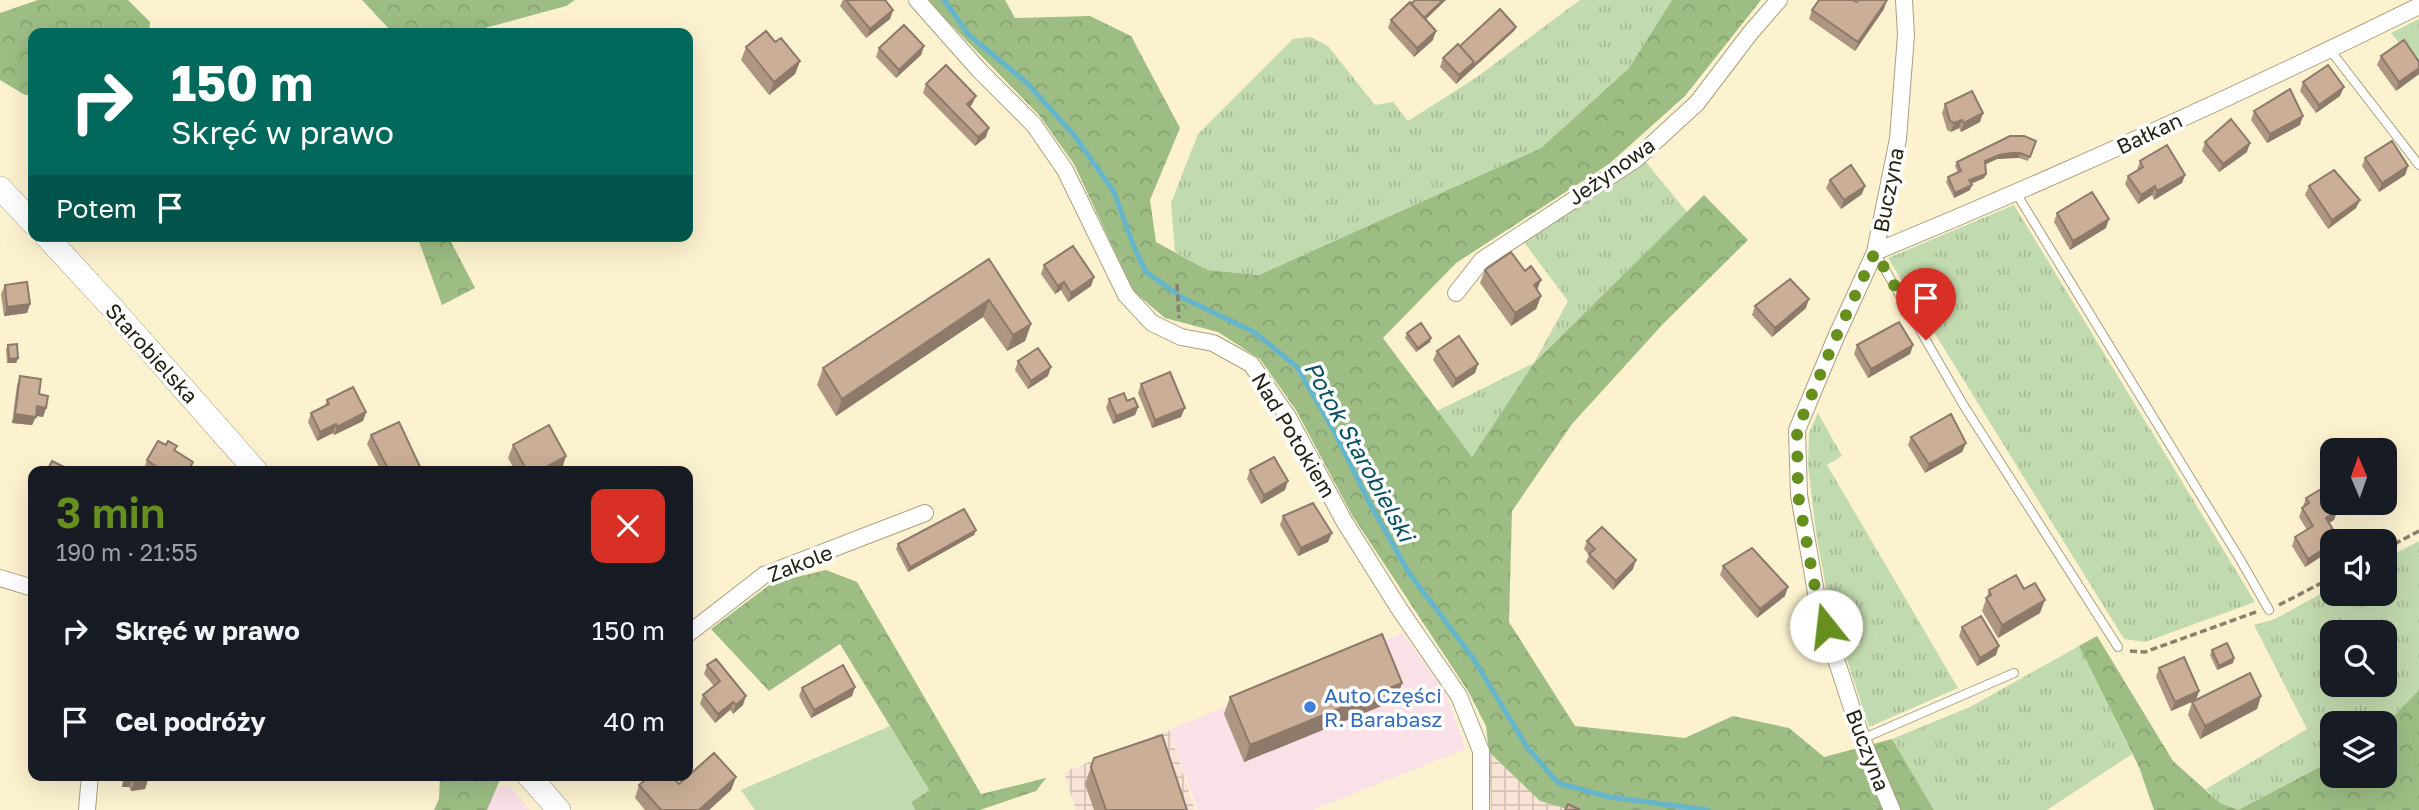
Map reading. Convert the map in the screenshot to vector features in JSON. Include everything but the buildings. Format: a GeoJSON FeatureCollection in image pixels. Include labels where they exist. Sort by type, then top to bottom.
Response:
{"type":"FeatureCollection","features":[{"type":"Feature","properties":{"kind":"street","name":"Nad Potokiem"},"geometry":{"type":"LineString","coordinates":[[917,0],[979,70],[1034,124],[1065,170],[1126,295],[1152,323],[1181,337],[1213,342],[1251,364],[1288,417],[1344,521],[1459,696],[1481,751],[1481,810]]}},
{"type":"Feature","properties":{"kind":"street","name":"Jeżynowa"},"geometry":{"type":"LineString","coordinates":[[1456,293],[1482,260],[1636,159],[1697,103],[1779,0]]}},
{"type":"Feature","properties":{"kind":"street","name":"Buczyna"},"geometry":{"type":"LineString","coordinates":[[1892,810],[1862,739],[1818,604],[1798,495],[1797,430],[1875,252],[1898,139],[1906,35],[1905,0]]}},
{"type":"Feature","properties":{"kind":"street","name":"Bałkan"},"geometry":{"type":"LineString","coordinates":[[1875,252],[2016,193],[2330,50],[2419,6]]}},
{"type":"Feature","properties":{"kind":"street"},"geometry":{"type":"LineString","coordinates":[[0,188],[28,218]]}},
{"type":"Feature","properties":{"kind":"street","name":"Starobielska"},"geometry":{"type":"LineString","coordinates":[[52,242],[252,466]]}},
{"type":"Feature","properties":{"kind":"street","name":"Zakole"},"geometry":{"type":"LineString","coordinates":[[693,630],[764,575],[925,513]]}},
{"type":"Feature","properties":{"kind":"street"},"geometry":{"type":"LineString","coordinates":[[0,578],[28,586]]}},
{"type":"Feature","properties":{"kind":"street"},"geometry":{"type":"LineString","coordinates":[[87,810],[89,781]]}},
{"type":"Feature","properties":{"kind":"street"},"geometry":{"type":"LineString","coordinates":[[533,781],[559,810]]}},
{"type":"Feature","properties":{"kind":"lane"},"geometry":{"type":"LineString","coordinates":[[2330,50],[2419,165]]}},
{"type":"Feature","properties":{"kind":"lane"},"geometry":{"type":"LineString","coordinates":[[2016,193],[2269,610]]}},
{"type":"Feature","properties":{"kind":"lane"},"geometry":{"type":"LineString","coordinates":[[1875,252],[1964,406],[2118,647]]}},
{"type":"Feature","properties":{"kind":"lane"},"geometry":{"type":"LineString","coordinates":[[1862,739],[2014,673]]}},
{"type":"Feature","properties":{"kind":"path"},"geometry":{"type":"LineString","coordinates":[[1177,284],[1178,307]]}},
{"type":"Feature","properties":{"kind":"path"},"geometry":{"type":"LineString","coordinates":[[2397,543],[2419,531]]}},
{"type":"Feature","properties":{"kind":"path"},"geometry":{"type":"LineString","coordinates":[[2118,647],[2125,651],[2145,652],[2269,610],[2320,584]]}},
{"type":"Feature","properties":{"kind":"shaded area"},"geometry":{"type":"Polygon","coordinates":[[[1402,633],[1445,691],[1466,749],[1312,810],[1198,810],[1169,730],[1402,633]]]}},
{"type":"Feature","properties":{"kind":"shaded area"},"geometry":{"type":"Polygon","coordinates":[[[1169,730],[1195,810],[1076,810],[1064,772],[1169,730]]]}},
{"type":"Feature","properties":{"kind":"shaded area"},"geometry":{"type":"Polygon","coordinates":[[[1489,752],[1540,801],[1571,810],[1491,810],[1489,752]]]}},
{"type":"Feature","properties":{"kind":"shaded area"},"geometry":{"type":"Polygon","coordinates":[[[508,785],[530,810],[478,810],[485,791],[508,785]]]}},
{"type":"Feature","properties":{"kind":"green space"},"geometry":{"type":"Polygon","coordinates":[[[38,0],[128,0],[150,22],[149,28],[28,28],[28,95],[25,95],[0,80],[0,13],[38,0]]]}},
{"type":"Feature","properties":{"kind":"green space"},"geometry":{"type":"Polygon","coordinates":[[[362,0],[575,0],[566,6],[485,28],[388,28],[362,0]]]}},
{"type":"Feature","properties":{"kind":"green space"},"geometry":{"type":"Polygon","coordinates":[[[927,0],[1005,0],[1015,18],[1090,16],[1131,36],[1180,128],[1150,200],[1156,242],[1207,270],[1259,275],[1541,148],[1629,68],[1672,0],[1761,0],[1685,96],[1609,164],[1456,263],[1383,338],[1472,457],[1534,363],[1704,195],[1748,240],[1663,324],[1572,424],[1512,511],[1509,622],[1575,726],[1685,738],[1733,716],[1789,728],[1824,757],[1892,739],[1934,810],[1571,810],[1540,801],[1489,752],[1486,726],[1468,691],[1352,515],[1296,410],[1260,359],[1218,332],[1165,318],[1133,291],[1074,164],[1039,115],[927,0]]]}},
{"type":"Feature","properties":{"kind":"green space"},"geometry":{"type":"Polygon","coordinates":[[[1580,0],[1672,0],[1629,68],[1541,148],[1259,275],[1207,270],[1175,252],[1171,203],[1198,134],[1293,39],[1311,37],[1328,46],[1375,105],[1393,102],[1408,121],[1477,77],[1580,0]]]}},
{"type":"Feature","properties":{"kind":"green space"},"geometry":{"type":"Polygon","coordinates":[[[2419,19],[2419,67],[2391,33],[2419,19]]]}},
{"type":"Feature","properties":{"kind":"green space"},"geometry":{"type":"Polygon","coordinates":[[[1645,161],[1687,212],[1534,363],[1568,301],[1523,241],[1645,161]]]}},
{"type":"Feature","properties":{"kind":"green space"},"geometry":{"type":"Polygon","coordinates":[[[2014,205],[2255,602],[2145,642],[2124,639],[1888,258],[2014,205]]]}},
{"type":"Feature","properties":{"kind":"green space"},"geometry":{"type":"Polygon","coordinates":[[[419,242],[451,242],[475,288],[442,305],[419,242]]]}},
{"type":"Feature","properties":{"kind":"green space"},"geometry":{"type":"Polygon","coordinates":[[[1534,363],[1472,457],[1437,411],[1534,363]]]}},
{"type":"Feature","properties":{"kind":"green space"},"geometry":{"type":"Polygon","coordinates":[[[1818,413],[1842,456],[1827,465],[1958,688],[1869,727],[1829,604],[1816,533],[1808,465],[1809,433],[1818,413]]]}},
{"type":"Feature","properties":{"kind":"green space"},"geometry":{"type":"Polygon","coordinates":[[[2419,541],[2419,690],[2397,713],[2320,711],[2320,767],[2238,810],[2220,803],[2206,789],[2307,729],[2254,625],[2275,619],[2320,594],[2320,606],[2397,606],[2397,553],[2419,541]]]}},
{"type":"Feature","properties":{"kind":"green space"},"geometry":{"type":"Polygon","coordinates":[[[826,570],[857,582],[981,794],[1046,778],[1036,791],[980,810],[915,810],[911,802],[929,790],[840,644],[769,691],[711,629],[772,583],[826,570]]]}},
{"type":"Feature","properties":{"kind":"green space"},"geometry":{"type":"Polygon","coordinates":[[[2097,636],[2173,761],[2220,803],[2238,810],[2154,810],[2139,767],[2079,646],[2097,636]]]}},
{"type":"Feature","properties":{"kind":"green space"},"geometry":{"type":"Polygon","coordinates":[[[2079,646],[2132,754],[2047,810],[1934,810],[1892,739],[1970,707],[2079,646]]]}},
{"type":"Feature","properties":{"kind":"green space"},"geometry":{"type":"Polygon","coordinates":[[[2419,690],[2419,810],[2238,810],[2320,767],[2320,788],[2397,788],[2397,713],[2419,690]]]}},
{"type":"Feature","properties":{"kind":"green space"},"geometry":{"type":"Polygon","coordinates":[[[890,726],[929,790],[911,802],[915,810],[755,810],[741,790],[890,726]]]}},
{"type":"Feature","properties":{"kind":"green space"},"geometry":{"type":"Polygon","coordinates":[[[440,781],[499,781],[487,810],[434,810],[439,799],[440,781]]]}},
{"type":"Feature","properties":{"kind":"waterway","name":"Potok Starobielski"},"geometry":{"type":"LineString","coordinates":[[944,0],[969,35],[1027,83],[1074,135],[1114,192],[1146,272],[1181,297],[1254,332],[1297,367],[1409,573],[1473,658],[1527,747],[1558,783],[1609,797],[1708,810]]}},
{"type":"Feature","properties":{"kind":"place","name":"Auto Części R. Barabasz"},"geometry":{"type":"Point","coordinates":[1310,707]}},
{"type":"Feature","properties":{"kind":"route"},"geometry":{"type":"LineString","coordinates":[[1826,626],[1818,604],[1798,495],[1797,430],[1875,252],[1926,340]]}}]}
